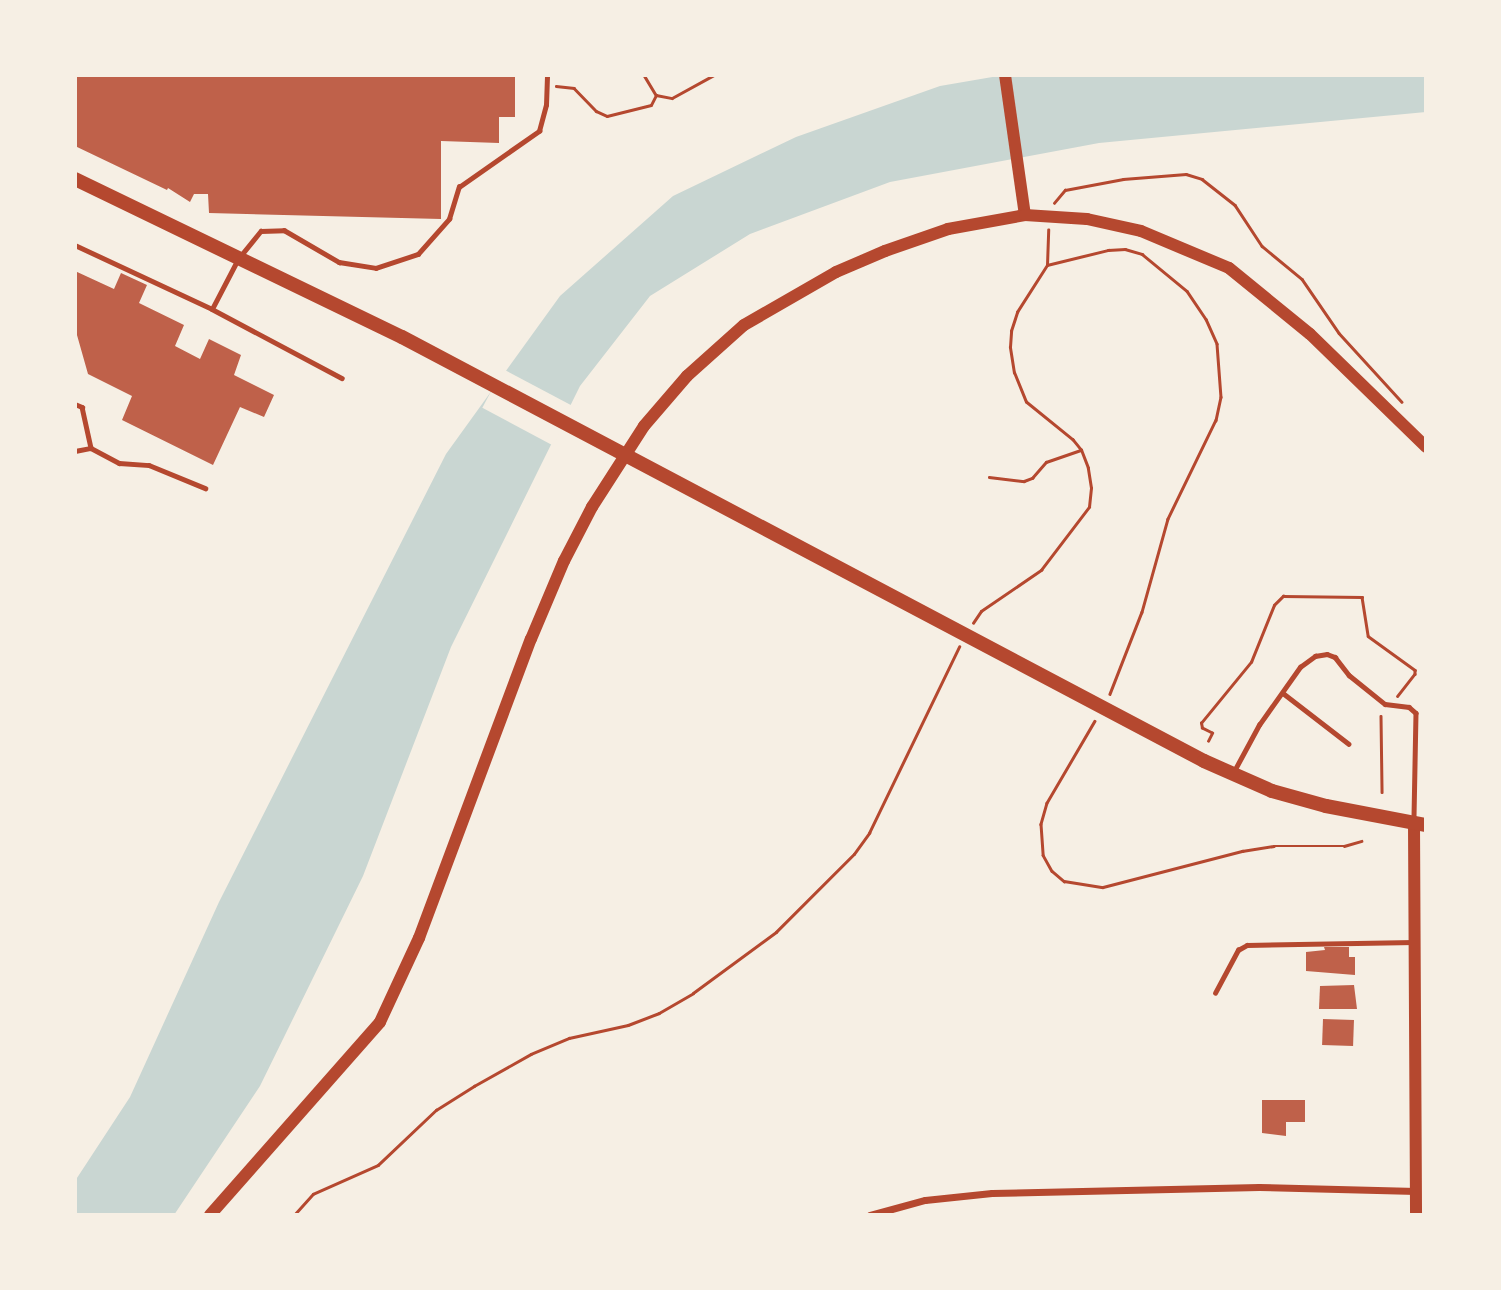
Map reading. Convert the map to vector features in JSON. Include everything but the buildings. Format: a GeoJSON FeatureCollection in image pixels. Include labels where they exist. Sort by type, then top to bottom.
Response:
{"type":"FeatureCollection","features":[{"type":"Feature","properties":{"kind":"main road"},"geometry":{"type":"LineString","coordinates":[[75,179],[402,337],[1166,742],[1233,774],[1293,797],[1420,825]]}},
{"type":"Feature","properties":{"kind":"street"},"geometry":{"type":"LineString","coordinates":[[1005,75],[1025,215]]}},
{"type":"Feature","properties":{"kind":"street"},"geometry":{"type":"LineString","coordinates":[[210,1215],[380,1022],[419,938],[531,639],[564,561],[592,507],[644,426],[687,376],[744,325],[836,272],[948,229],[1025,215],[1087,219],[1141,231],[1228,268],[1310,334],[1426,447]]}},
{"type":"Feature","properties":{"kind":"street"},"geometry":{"type":"LineString","coordinates":[[1416,1215],[1415,942],[1420,825]]}},
{"type":"Feature","properties":{"kind":"street"},"geometry":{"type":"LineString","coordinates":[[870,1215],[925,1200],[992,1193],[1259,1187],[1416,1191]]}},
{"type":"Feature","properties":{"kind":"lane"},"geometry":{"type":"LineString","coordinates":[[212,310],[238,259],[261,231],[284,230],[340,262],[376,268],[418,254],[449,219],[459,187],[539,131],[546,105],[547,75]]}},
{"type":"Feature","properties":{"kind":"lane"},"geometry":{"type":"LineString","coordinates":[[75,245],[212,310],[342,378]]}},
{"type":"Feature","properties":{"kind":"lane"},"geometry":{"type":"LineString","coordinates":[[75,404],[82,407],[91,448]]}},
{"type":"Feature","properties":{"kind":"lane"},"geometry":{"type":"LineString","coordinates":[[75,451],[91,448],[119,463],[149,464],[205,488]]}},
{"type":"Feature","properties":{"kind":"lane"},"geometry":{"type":"LineString","coordinates":[[1233,774],[1259,725],[1305,662],[1315,656],[1327,654],[1335,657],[1349,675],[1385,704],[1413,709],[1416,713],[1420,825]]}},
{"type":"Feature","properties":{"kind":"lane"},"geometry":{"type":"LineString","coordinates":[[1283,693],[1349,744]]}},
{"type":"Feature","properties":{"kind":"lane"},"geometry":{"type":"LineString","coordinates":[[1215,993],[1237,950],[1247,945],[1415,942]]}},
{"type":"Feature","properties":{"kind":"path"},"geometry":{"type":"LineString","coordinates":[[644,75],[656,95]]}},
{"type":"Feature","properties":{"kind":"path"},"geometry":{"type":"LineString","coordinates":[[656,95],[672,97],[714,75]]}},
{"type":"Feature","properties":{"kind":"path"},"geometry":{"type":"LineString","coordinates":[[546,85],[574,88],[596,111],[607,116],[651,105],[656,95]]}},
{"type":"Feature","properties":{"kind":"path"},"geometry":{"type":"LineString","coordinates":[[1056,199],[1065,190],[1078,186],[1158,174],[1186,174],[1202,179],[1235,205],[1262,246],[1302,279],[1339,332],[1403,404]]}},
{"type":"Feature","properties":{"kind":"path"},"geometry":{"type":"LineString","coordinates":[[969,629],[981,611],[1041,570],[1080,523],[1089,507],[1091,488],[1088,468],[1081,450],[1073,440],[1026,402],[1014,373],[1011,331],[1017,312],[1047,265],[1048,227]]}},
{"type":"Feature","properties":{"kind":"path"},"geometry":{"type":"LineString","coordinates":[[1047,265],[1108,250],[1125,249],[1142,254],[1187,291],[1206,319],[1217,344],[1221,397],[1216,420],[1168,519],[1142,612],[1109,696]]}},
{"type":"Feature","properties":{"kind":"path"},"geometry":{"type":"LineString","coordinates":[[989,477],[1024,481],[1032,478],[1046,462],[1081,450]]}},
{"type":"Feature","properties":{"kind":"path"},"geometry":{"type":"LineString","coordinates":[[294,1215],[313,1194],[378,1165],[436,1110],[474,1086],[531,1054],[569,1038],[628,1025],[659,1013],[693,993],[776,932],[854,853],[869,833],[963,640]]}},
{"type":"Feature","properties":{"kind":"path"},"geometry":{"type":"LineString","coordinates":[[1381,716],[1382,792]]}},
{"type":"Feature","properties":{"kind":"path"},"geometry":{"type":"LineString","coordinates":[[1097,719],[1047,803],[1041,824],[1043,855],[1052,872],[1065,881],[1103,887],[1242,851],[1274,846],[1345,846],[1361,841]]}},
{"type":"Feature","properties":{"kind":"path"},"geometry":{"type":"LineString","coordinates":[[1208,741],[1212,733]]}},
{"type":"Feature","properties":{"kind":"shaded area"},"geometry":{"type":"Polygon","coordinates":[[[1004,75],[1426,75],[1426,112],[1099,143],[890,182],[750,234],[650,296],[580,386],[451,647],[363,876],[260,1086],[174,1215],[75,1215],[75,1181],[130,1097],[219,902],[446,454],[560,296],[673,196],[796,137],[940,86],[1004,75]]]}},
{"type":"Feature","properties":{"kind":"pier"},"geometry":{"type":"Polygon","coordinates":[[[503,369],[574,407],[553,445],[482,408],[503,369]]]}}]}
